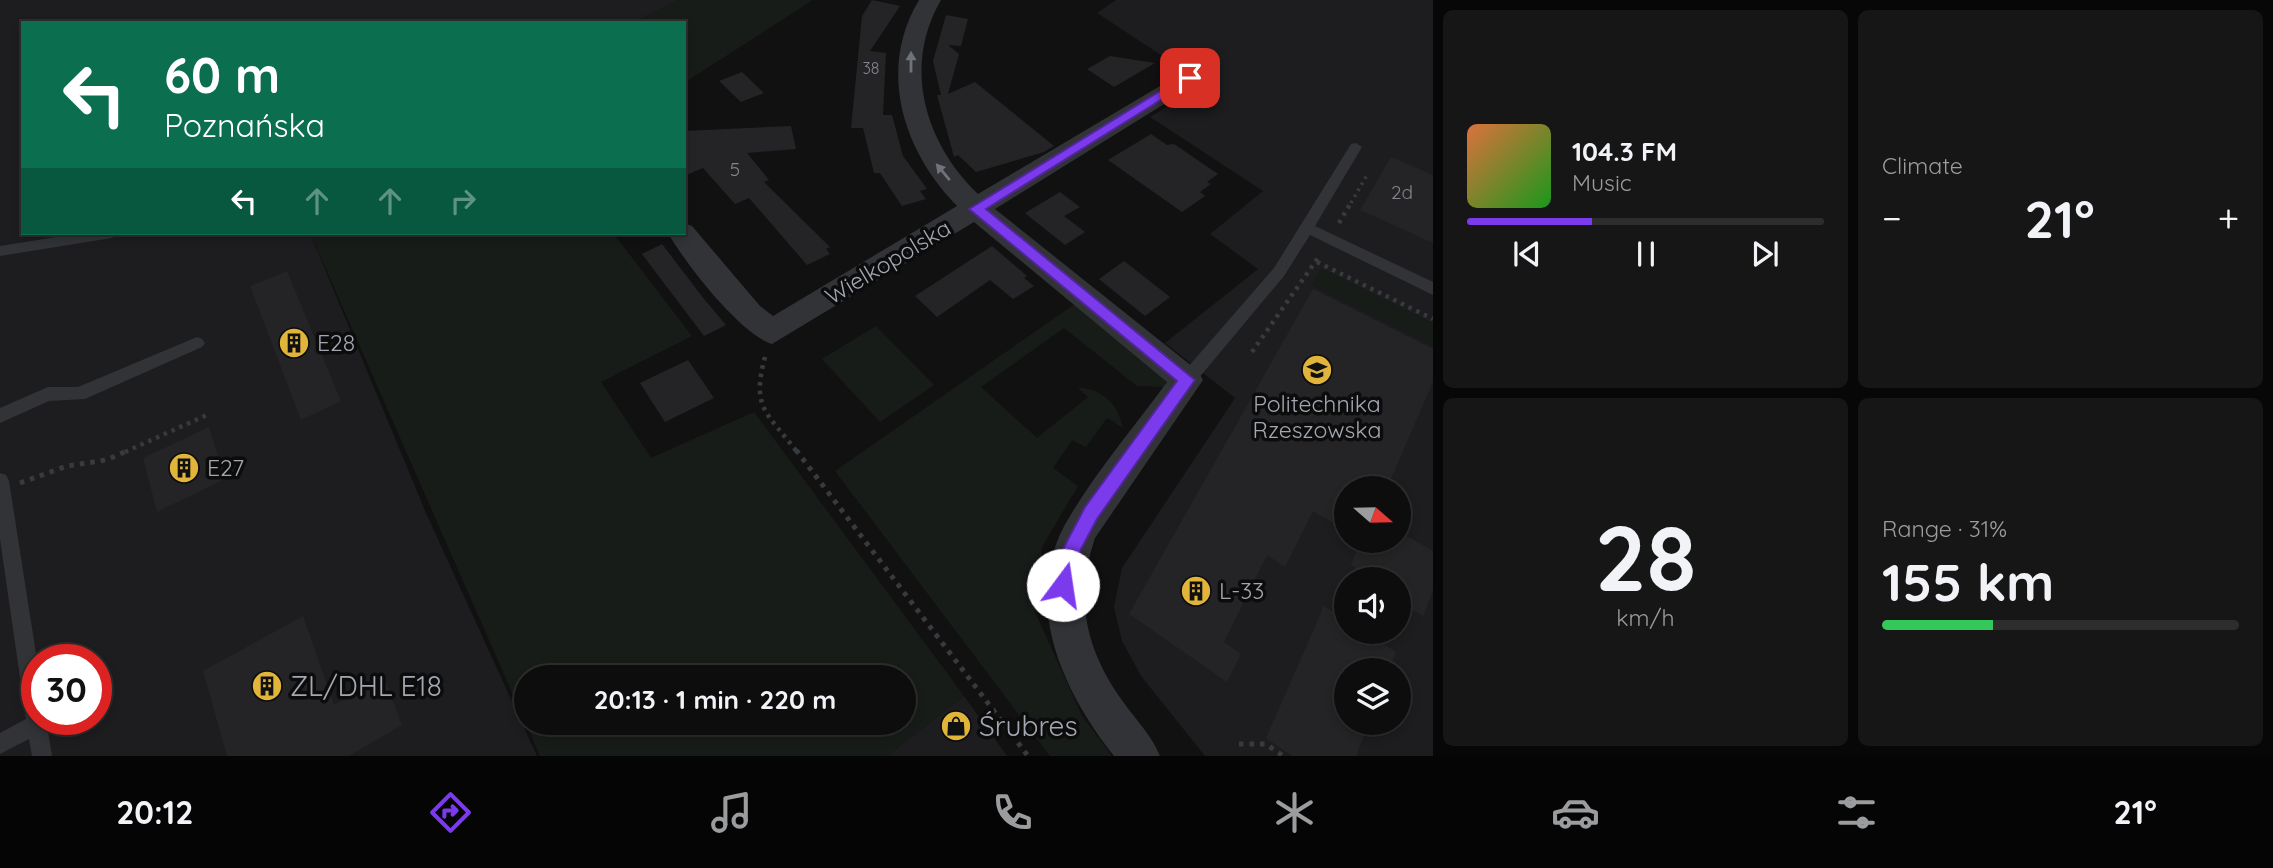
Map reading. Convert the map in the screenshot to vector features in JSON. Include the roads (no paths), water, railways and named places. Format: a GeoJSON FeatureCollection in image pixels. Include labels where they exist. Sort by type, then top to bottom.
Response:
{"type":"FeatureCollection","features":[{"type":"Feature","properties":{"kind":"street"},"geometry":{"type":"LineString","coordinates":[[930,0],[914,29],[911,89],[919,128],[934,161],[976,209],[1187,380],[1091,513],[1073,547],[1063,585],[1063,607],[1076,660],[1109,717],[1140,756]]}},
{"type":"Feature","properties":{"kind":"street","name":"Wielkopolska"},"geometry":{"type":"LineString","coordinates":[[684,235],[749,316],[772,332],[1190,78]]}},
{"type":"Feature","properties":{"kind":"lane"},"geometry":{"type":"LineString","coordinates":[[1187,380],[1279,272],[1356,147]]}},
{"type":"Feature","properties":{"kind":"lane"},"geometry":{"type":"LineString","coordinates":[[1307,228],[1433,289]]}},
{"type":"Feature","properties":{"kind":"lane"},"geometry":{"type":"LineString","coordinates":[[0,251],[100,235]]}},
{"type":"Feature","properties":{"kind":"lane"},"geometry":{"type":"LineString","coordinates":[[0,416],[48,394],[79,394],[197,343]]}},
{"type":"Feature","properties":{"kind":"lane"},"geometry":{"type":"LineString","coordinates":[[0,481],[25,644]]}},
{"type":"Feature","properties":{"kind":"lane"},"geometry":{"type":"LineString","coordinates":[[0,744],[21,733]]}},
{"type":"Feature","properties":{"kind":"lane"},"geometry":{"type":"LineString","coordinates":[[38,735],[41,756]]}},
{"type":"Feature","properties":{"kind":"place","name":"E28"},"geometry":{"type":"Point","coordinates":[294,343]}},
{"type":"Feature","properties":{"kind":"place","name":"Politechnika Rzeszowska"},"geometry":{"type":"Point","coordinates":[1317,370]}},
{"type":"Feature","properties":{"kind":"place","name":"E27"},"geometry":{"type":"Point","coordinates":[184,468]}},
{"type":"Feature","properties":{"kind":"place","name":"L-33"},"geometry":{"type":"Point","coordinates":[1196,591]}},
{"type":"Feature","properties":{"kind":"place","name":"ZL/DHL E18"},"geometry":{"type":"Point","coordinates":[267,686]}},
{"type":"Feature","properties":{"kind":"place","name":"Śrubres"},"geometry":{"type":"Point","coordinates":[956,726]}}]}
